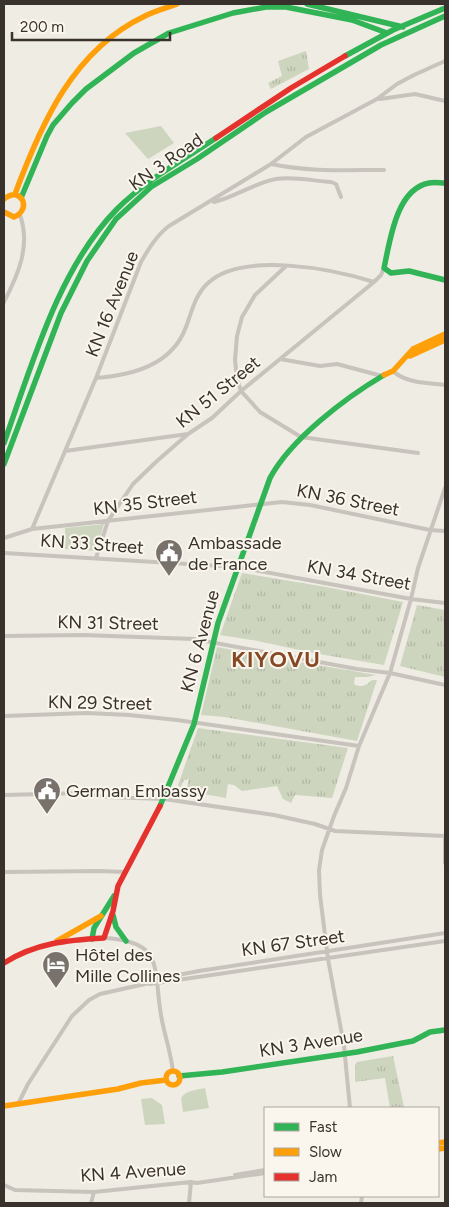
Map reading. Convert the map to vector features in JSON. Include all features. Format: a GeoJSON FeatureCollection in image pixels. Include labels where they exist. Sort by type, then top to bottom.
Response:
{"type":"FeatureCollection","features":[{"type":"Feature","properties":{"kind":"main road"},"geometry":{"type":"LineString","coordinates":[[15,194],[39,132],[64,86],[81,64],[114,34],[143,17],[177,4]]}},
{"type":"Feature","properties":{"kind":"main road"},"geometry":{"type":"LineString","coordinates":[[307,4],[403,27]]}},
{"type":"Feature","properties":{"kind":"main road"},"geometry":{"type":"LineString","coordinates":[[21,198],[47,136],[53,125],[72,103],[86,89],[134,53],[169,34],[233,13],[266,7],[286,7],[352,20],[387,33]]}},
{"type":"Feature","properties":{"kind":"main road","name":"KN 3 Road"},"geometry":{"type":"LineString","coordinates":[[4,443],[55,310],[81,258],[107,220],[137,190],[262,106],[330,65],[387,33],[445,8]]}},
{"type":"Feature","properties":{"kind":"main road","name":"KN 3 Road"},"geometry":{"type":"LineString","coordinates":[[4,464],[60,313],[87,261],[116,219],[151,187],[197,160],[274,108],[381,46],[445,16]]}},
{"type":"Feature","properties":{"kind":"main road"},"geometry":{"type":"LineString","coordinates":[[445,182],[424,184],[413,190],[404,200],[399,210],[384,268],[392,273],[409,271],[445,280]]}},
{"type":"Feature","properties":{"kind":"main road"},"geometry":{"type":"LineString","coordinates":[[4,200],[7,196],[15,194],[21,198],[24,205],[20,215],[13,217],[5,215]]}},
{"type":"Feature","properties":{"kind":"main road","name":"KN 6 Avenue"},"geometry":{"type":"LineString","coordinates":[[92,939],[94,928],[116,894],[125,872],[164,799],[194,724],[212,642],[270,478],[277,466],[301,437],[382,376],[393,371],[413,348],[445,334]]}},
{"type":"Feature","properties":{"kind":"main road","name":"KN 6 Avenue"},"geometry":{"type":"LineString","coordinates":[[406,358],[445,340]]}},
{"type":"Feature","properties":{"kind":"main road","name":"KN 6 Avenue"},"geometry":{"type":"LineString","coordinates":[[104,938],[113,911],[116,894]]}},
{"type":"Feature","properties":{"kind":"main road"},"geometry":{"type":"LineString","coordinates":[[113,911],[116,927],[126,941]]}},
{"type":"Feature","properties":{"kind":"main road"},"geometry":{"type":"LineString","coordinates":[[55,943],[101,916]]}},
{"type":"Feature","properties":{"kind":"main road"},"geometry":{"type":"LineString","coordinates":[[4,963],[33,948],[55,943],[104,938]]}},
{"type":"Feature","properties":{"kind":"main road","name":"KN 3 Avenue"},"geometry":{"type":"LineString","coordinates":[[179,1076],[222,1072],[344,1054],[413,1041],[430,1032],[445,1030]]}},
{"type":"Feature","properties":{"kind":"main road"},"geometry":{"type":"LineString","coordinates":[[4,1106],[108,1091],[140,1083],[166,1080],[174,1085],[178,1083],[179,1076],[173,1072],[168,1074],[166,1080]]}},
{"type":"Feature","properties":{"kind":"street","name":"KN 16 Avenue"},"geometry":{"type":"LineString","coordinates":[[32,529],[96,378],[129,292],[148,250],[165,229],[271,164],[306,137],[377,99],[414,75],[445,61]]}},
{"type":"Feature","properties":{"kind":"street"},"geometry":{"type":"LineString","coordinates":[[377,99],[415,94],[445,101]]}},
{"type":"Feature","properties":{"kind":"street"},"geometry":{"type":"LineString","coordinates":[[271,164],[289,168],[329,171],[384,170]]}},
{"type":"Feature","properties":{"kind":"street"},"geometry":{"type":"LineString","coordinates":[[209,203],[279,179],[331,182],[336,184],[341,197]]}},
{"type":"Feature","properties":{"kind":"street"},"geometry":{"type":"LineString","coordinates":[[4,302],[21,265],[24,244],[20,215]]}},
{"type":"Feature","properties":{"kind":"street"},"geometry":{"type":"LineString","coordinates":[[286,266],[255,295],[242,317],[237,336],[235,360],[237,379],[241,391],[260,412],[301,437],[418,452]]}},
{"type":"Feature","properties":{"kind":"street"},"geometry":{"type":"LineString","coordinates":[[96,378],[125,374],[160,361],[167,356],[181,340],[192,307],[200,291],[208,282],[219,275],[233,270],[250,267],[286,266],[316,268],[374,282]]}},
{"type":"Feature","properties":{"kind":"street","name":"KN 51 Street"},"geometry":{"type":"LineString","coordinates":[[96,558],[108,521],[133,484],[188,434],[212,418],[241,391],[374,282],[381,275],[384,268]]}},
{"type":"Feature","properties":{"kind":"street"},"geometry":{"type":"LineString","coordinates":[[280,359],[320,366],[337,364],[382,376]]}},
{"type":"Feature","properties":{"kind":"street"},"geometry":{"type":"LineString","coordinates":[[393,371],[409,379],[445,386]]}},
{"type":"Feature","properties":{"kind":"street"},"geometry":{"type":"LineString","coordinates":[[65,451],[188,434]]}},
{"type":"Feature","properties":{"kind":"street"},"geometry":{"type":"LineString","coordinates":[[350,1107],[344,1046],[328,959],[320,895],[319,870],[322,850],[346,788],[359,746],[390,673],[418,568],[445,488]]}},
{"type":"Feature","properties":{"kind":"street","name":"KN 36 Street"},"geometry":{"type":"LineString","coordinates":[[262,503],[282,502],[310,505],[430,530],[445,531]]}},
{"type":"Feature","properties":{"kind":"street","name":"KN 35 Street"},"geometry":{"type":"LineString","coordinates":[[32,529],[174,515],[262,503]]}},
{"type":"Feature","properties":{"kind":"street"},"geometry":{"type":"LineString","coordinates":[[4,538],[32,529]]}},
{"type":"Feature","properties":{"kind":"street","name":"KN 33 Street"},"geometry":{"type":"LineString","coordinates":[[4,553],[238,567]]}},
{"type":"Feature","properties":{"kind":"street","name":"KN 34 Street"},"geometry":{"type":"LineString","coordinates":[[238,567],[445,604]]}},
{"type":"Feature","properties":{"kind":"street","name":"KN 31 Street"},"geometry":{"type":"LineString","coordinates":[[4,636],[122,635],[212,642],[287,657],[390,673],[445,685]]}},
{"type":"Feature","properties":{"kind":"street","name":"KN 29 Street"},"geometry":{"type":"LineString","coordinates":[[4,716],[101,713],[167,719],[359,746]]}},
{"type":"Feature","properties":{"kind":"street"},"geometry":{"type":"LineString","coordinates":[[4,795],[81,793],[106,797],[164,799],[274,815],[315,824],[330,830],[445,836],[445,863]]}},
{"type":"Feature","properties":{"kind":"street"},"geometry":{"type":"LineString","coordinates":[[4,872],[125,872]]}},
{"type":"Feature","properties":{"kind":"street","name":"KN 67 Street"},"geometry":{"type":"LineString","coordinates":[[18,1104],[28,1084],[72,1016],[83,1004],[100,994],[199,971],[445,933]]}},
{"type":"Feature","properties":{"kind":"street"},"geometry":{"type":"LineString","coordinates":[[104,938],[126,941],[142,948],[156,965],[161,1016],[173,1072]]}},
{"type":"Feature","properties":{"kind":"street","name":"KN 67 Street"},"geometry":{"type":"LineString","coordinates":[[157,982],[199,978],[445,941]]}},
{"type":"Feature","properties":{"kind":"street"},"geometry":{"type":"LineString","coordinates":[[199,971],[199,978]]}},
{"type":"Feature","properties":{"kind":"street","name":"KN 4 Avenue"},"geometry":{"type":"LineString","coordinates":[[4,1186],[15,1190],[94,1192],[191,1182],[197,1183],[264,1172]]}},
{"type":"Feature","properties":{"kind":"street"},"geometry":{"type":"LineString","coordinates":[[189,1203],[191,1182]]}},
{"type":"Feature","properties":{"kind":"street"},"geometry":{"type":"LineString","coordinates":[[91,1202],[94,1192]]}},
{"type":"Feature","properties":{"kind":"green space"},"geometry":{"type":"Polygon","coordinates":[[[306,51],[309,69],[271,89],[268,83],[282,76],[278,61],[306,51]]]}},
{"type":"Feature","properties":{"kind":"green space"},"geometry":{"type":"Polygon","coordinates":[[[161,126],[174,143],[148,159],[125,133],[161,126]]]}},
{"type":"Feature","properties":{"kind":"green space"},"geometry":{"type":"Polygon","coordinates":[[[104,524],[96,551],[65,549],[65,528],[104,524]]]}},
{"type":"Feature","properties":{"kind":"green space"},"geometry":{"type":"Polygon","coordinates":[[[242,573],[403,602],[384,665],[220,635],[242,573]]]}},
{"type":"Feature","properties":{"kind":"green space"},"geometry":{"type":"Polygon","coordinates":[[[417,605],[445,610],[445,677],[400,666],[417,605]]]}},
{"type":"Feature","properties":{"kind":"green space"},"geometry":{"type":"Polygon","coordinates":[[[217,647],[270,657],[270,664],[279,665],[282,659],[376,675],[355,677],[354,684],[359,686],[366,685],[372,680],[377,680],[357,741],[225,717],[201,715],[217,647]]]}},
{"type":"Feature","properties":{"kind":"green space"},"geometry":{"type":"Polygon","coordinates":[[[198,728],[348,748],[332,798],[295,795],[291,803],[283,799],[277,786],[242,791],[234,785],[228,784],[226,798],[186,791],[189,779],[184,780],[180,788],[178,785],[198,728]]]}},
{"type":"Feature","properties":{"kind":"green space"},"geometry":{"type":"Polygon","coordinates":[[[393,1056],[404,1107],[390,1107],[385,1078],[355,1082],[355,1065],[357,1062],[393,1056]]]}},
{"type":"Feature","properties":{"kind":"green space"},"geometry":{"type":"Polygon","coordinates":[[[205,1088],[209,1108],[183,1112],[181,1098],[183,1095],[205,1088]]]}},
{"type":"Feature","properties":{"kind":"green space"},"geometry":{"type":"Polygon","coordinates":[[[152,1098],[162,1105],[165,1124],[145,1125],[141,1099],[152,1098]]]}},
{"type":"Feature","properties":{"kind":"traffic: fast"},"geometry":{"type":"LineString","coordinates":[[307,4],[403,27]]}},
{"type":"Feature","properties":{"kind":"traffic: fast"},"geometry":{"type":"LineString","coordinates":[[21,198],[47,136],[53,125],[72,103],[86,89],[134,53],[169,33],[233,13],[266,7],[286,7],[352,20],[387,33]]}},
{"type":"Feature","properties":{"kind":"traffic: fast"},"geometry":{"type":"LineString","coordinates":[[345,56],[393,30],[445,8]]}},
{"type":"Feature","properties":{"kind":"traffic: fast"},"geometry":{"type":"LineString","coordinates":[[4,464],[61,313],[87,261],[116,219],[151,187],[197,159],[266,112],[381,45],[445,16]]}},
{"type":"Feature","properties":{"kind":"traffic: fast"},"geometry":{"type":"LineString","coordinates":[[4,443],[49,319],[78,260],[96,233],[117,209],[140,189],[216,138]]}},
{"type":"Feature","properties":{"kind":"traffic: fast"},"geometry":{"type":"LineString","coordinates":[[445,183],[429,183],[418,187],[409,195],[396,218],[384,268],[391,273],[409,271],[445,280]]}},
{"type":"Feature","properties":{"kind":"traffic: fast"},"geometry":{"type":"LineString","coordinates":[[160,806],[194,724],[218,623],[270,478],[279,463],[291,449],[320,420],[384,375]]}},
{"type":"Feature","properties":{"kind":"traffic: fast"},"geometry":{"type":"LineString","coordinates":[[92,939],[94,928],[114,896]]}},
{"type":"Feature","properties":{"kind":"traffic: fast"},"geometry":{"type":"LineString","coordinates":[[113,915],[116,927],[126,941]]}},
{"type":"Feature","properties":{"kind":"traffic: fast"},"geometry":{"type":"LineString","coordinates":[[179,1076],[222,1072],[357,1052],[413,1041],[430,1032],[445,1030]]}},
{"type":"Feature","properties":{"kind":"traffic: slow"},"geometry":{"type":"LineString","coordinates":[[15,194],[36,141],[63,91],[79,69],[98,48],[120,31],[149,14],[177,4]]}},
{"type":"Feature","properties":{"kind":"traffic: slow"},"geometry":{"type":"LineString","coordinates":[[4,199],[10,195],[16,195],[20,197],[23,205],[23,209],[14,217],[4,212]]}},
{"type":"Feature","properties":{"kind":"traffic: slow"},"geometry":{"type":"LineString","coordinates":[[384,375],[393,371],[413,349],[445,334]]}},
{"type":"Feature","properties":{"kind":"traffic: slow"},"geometry":{"type":"LineString","coordinates":[[410,356],[445,340]]}},
{"type":"Feature","properties":{"kind":"traffic: slow"},"geometry":{"type":"LineString","coordinates":[[57,941],[101,916]]}},
{"type":"Feature","properties":{"kind":"traffic: slow"},"geometry":{"type":"LineString","coordinates":[[173,1071],[178,1073],[180,1078],[178,1083],[173,1085],[168,1083],[166,1078],[168,1073],[173,1071]]}},
{"type":"Feature","properties":{"kind":"traffic: slow"},"geometry":{"type":"LineString","coordinates":[[4,1106],[166,1080]]}},
{"type":"Feature","properties":{"kind":"traffic: slow"},"geometry":{"type":"LineString","coordinates":[[439,1143],[445,1142]]}},
{"type":"Feature","properties":{"kind":"traffic: slow"},"geometry":{"type":"LineString","coordinates":[[439,1149],[445,1148]]}},
{"type":"Feature","properties":{"kind":"traffic: jam"},"geometry":{"type":"LineString","coordinates":[[216,138],[291,88],[345,56]]}},
{"type":"Feature","properties":{"kind":"traffic: jam"},"geometry":{"type":"LineString","coordinates":[[4,963],[16,956],[40,947],[78,940],[104,938],[113,911],[118,886],[160,806]]}},
{"type":"Feature","properties":{"kind":"place","name":"Ambassade de France"},"geometry":{"type":"Point","coordinates":[169,577]}},
{"type":"Feature","properties":{"kind":"place","name":"German Embassy"},"geometry":{"type":"Point","coordinates":[47,815]}},
{"type":"Feature","properties":{"kind":"place","name":"Hôtel des Mille Collines"},"geometry":{"type":"Point","coordinates":[56,989]}},
{"type":"Feature","properties":{"kind":"district","name":"KIYOVU"},"geometry":{"type":"Point","coordinates":[276,659]}}]}
